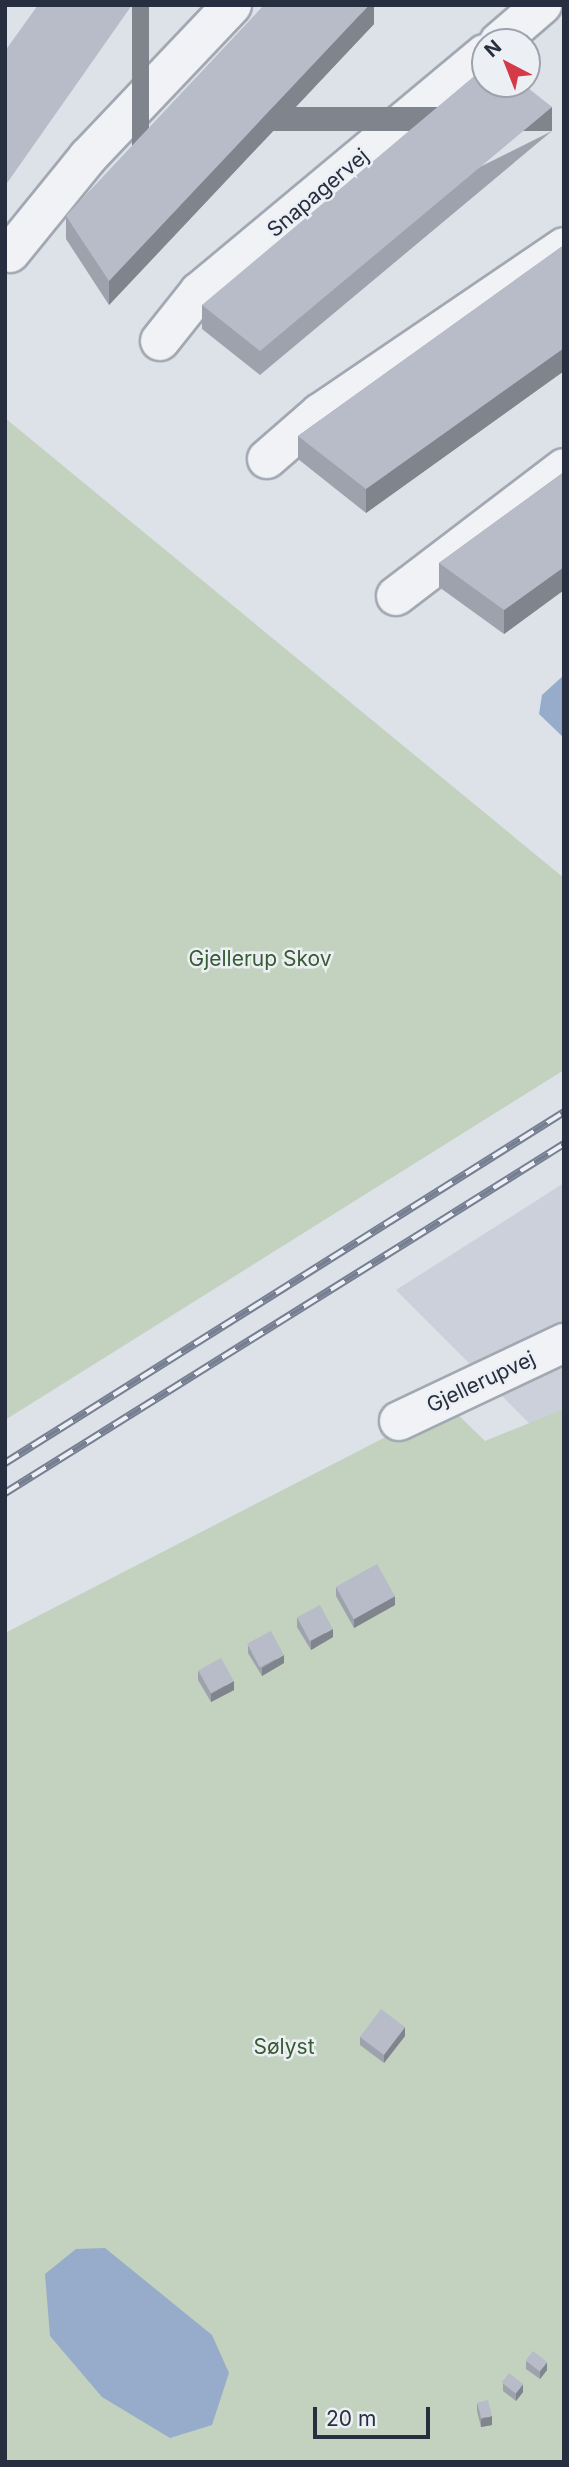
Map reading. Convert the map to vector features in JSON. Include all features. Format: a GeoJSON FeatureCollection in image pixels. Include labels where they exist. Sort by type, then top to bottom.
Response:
{"type":"FeatureCollection","features":[{"type":"Feature","properties":{"kind":"street"},"geometry":{"type":"LineString","coordinates":[[10,253],[88,157],[232,5]]}},
{"type":"Feature","properties":{"kind":"street"},"geometry":{"type":"LineString","coordinates":[[515,28],[542,5]]}},
{"type":"Feature","properties":{"kind":"street","name":"Snapagervej"},"geometry":{"type":"LineString","coordinates":[[160,341],[199,292],[471,66]]}},
{"type":"Feature","properties":{"kind":"street"},"geometry":{"type":"LineString","coordinates":[[267,459],[320,412],[564,247]]}},
{"type":"Feature","properties":{"kind":"street"},"geometry":{"type":"LineString","coordinates":[[396,596],[564,468]]}},
{"type":"Feature","properties":{"kind":"street","name":"Gjellerupvej"},"geometry":{"type":"LineString","coordinates":[[399,1421],[564,1343]]}},
{"type":"Feature","properties":{"kind":"shaded area"},"geometry":{"type":"Polygon","coordinates":[[[564,1183],[564,1458],[396,1290],[564,1183]]]}},
{"type":"Feature","properties":{"kind":"green space","name":"Gjellerup Skov"},"geometry":{"type":"Polygon","coordinates":[[[5,418],[564,878],[564,1070],[5,1420],[5,418]]]}},
{"type":"Feature","properties":{"kind":"green space","name":"Sølyst"},"geometry":{"type":"Polygon","coordinates":[[[448,1405],[485,1441],[564,1409],[564,2462],[5,2462],[5,1633],[448,1405]]]}},
{"type":"Feature","properties":{"kind":"water"},"geometry":{"type":"Polygon","coordinates":[[[564,675],[564,738],[539,714],[542,695],[564,675]]]}},
{"type":"Feature","properties":{"kind":"water"},"geometry":{"type":"Polygon","coordinates":[[[105,2248],[212,2335],[229,2373],[212,2425],[170,2438],[102,2397],[50,2336],[45,2274],[76,2249],[105,2248]]]}},
{"type":"Feature","properties":{"kind":"building"},"geometry":{"type":"Polygon","coordinates":[[[38,5],[132,5],[5,186],[5,51],[38,5]]]}},
{"type":"Feature","properties":{"kind":"building"},"geometry":{"type":"Polygon","coordinates":[[[264,5],[369,5],[109,281],[66,216],[264,5]]]}},
{"type":"Feature","properties":{"kind":"building"},"geometry":{"type":"Polygon","coordinates":[[[471,79],[471,98],[541,98],[552,107],[260,351],[202,305],[471,79]]]}},
{"type":"Feature","properties":{"kind":"building"},"geometry":{"type":"Polygon","coordinates":[[[564,245],[564,348],[366,489],[298,436],[564,245]]]}},
{"type":"Feature","properties":{"kind":"building"},"geometry":{"type":"Polygon","coordinates":[[[564,472],[564,567],[504,610],[439,563],[564,472]]]}},
{"type":"Feature","properties":{"kind":"building"},"geometry":{"type":"Polygon","coordinates":[[[377,1564],[395,1596],[354,1619],[336,1587],[377,1564]]]}},
{"type":"Feature","properties":{"kind":"building"},"geometry":{"type":"Polygon","coordinates":[[[320,1605],[333,1629],[310,1641],[297,1617],[320,1605]]]}},
{"type":"Feature","properties":{"kind":"building"},"geometry":{"type":"Polygon","coordinates":[[[271,1631],[284,1655],[260,1668],[247,1644],[271,1631]]]}},
{"type":"Feature","properties":{"kind":"building"},"geometry":{"type":"Polygon","coordinates":[[[221,1658],[234,1681],[211,1693],[198,1671],[221,1658]]]}},
{"type":"Feature","properties":{"kind":"building"},"geometry":{"type":"Polygon","coordinates":[[[381,2009],[405,2027],[384,2055],[360,2037],[381,2009]]]}},
{"type":"Feature","properties":{"kind":"building"},"geometry":{"type":"Polygon","coordinates":[[[533,2351],[547,2362],[540,2372],[526,2360],[533,2351]]]}},
{"type":"Feature","properties":{"kind":"building"},"geometry":{"type":"Polygon","coordinates":[[[509,2373],[523,2384],[516,2394],[502,2382],[509,2373]]]}},
{"type":"Feature","properties":{"kind":"building"},"geometry":{"type":"Polygon","coordinates":[[[488,2400],[492,2416],[481,2418],[477,2403],[488,2400]]]}},
{"type":"Feature","properties":{"kind":"railway"},"geometry":{"type":"LineString","coordinates":[[5,1463],[564,1112]]}},
{"type":"Feature","properties":{"kind":"railway"},"geometry":{"type":"LineString","coordinates":[[5,1493],[564,1144]]}}]}
